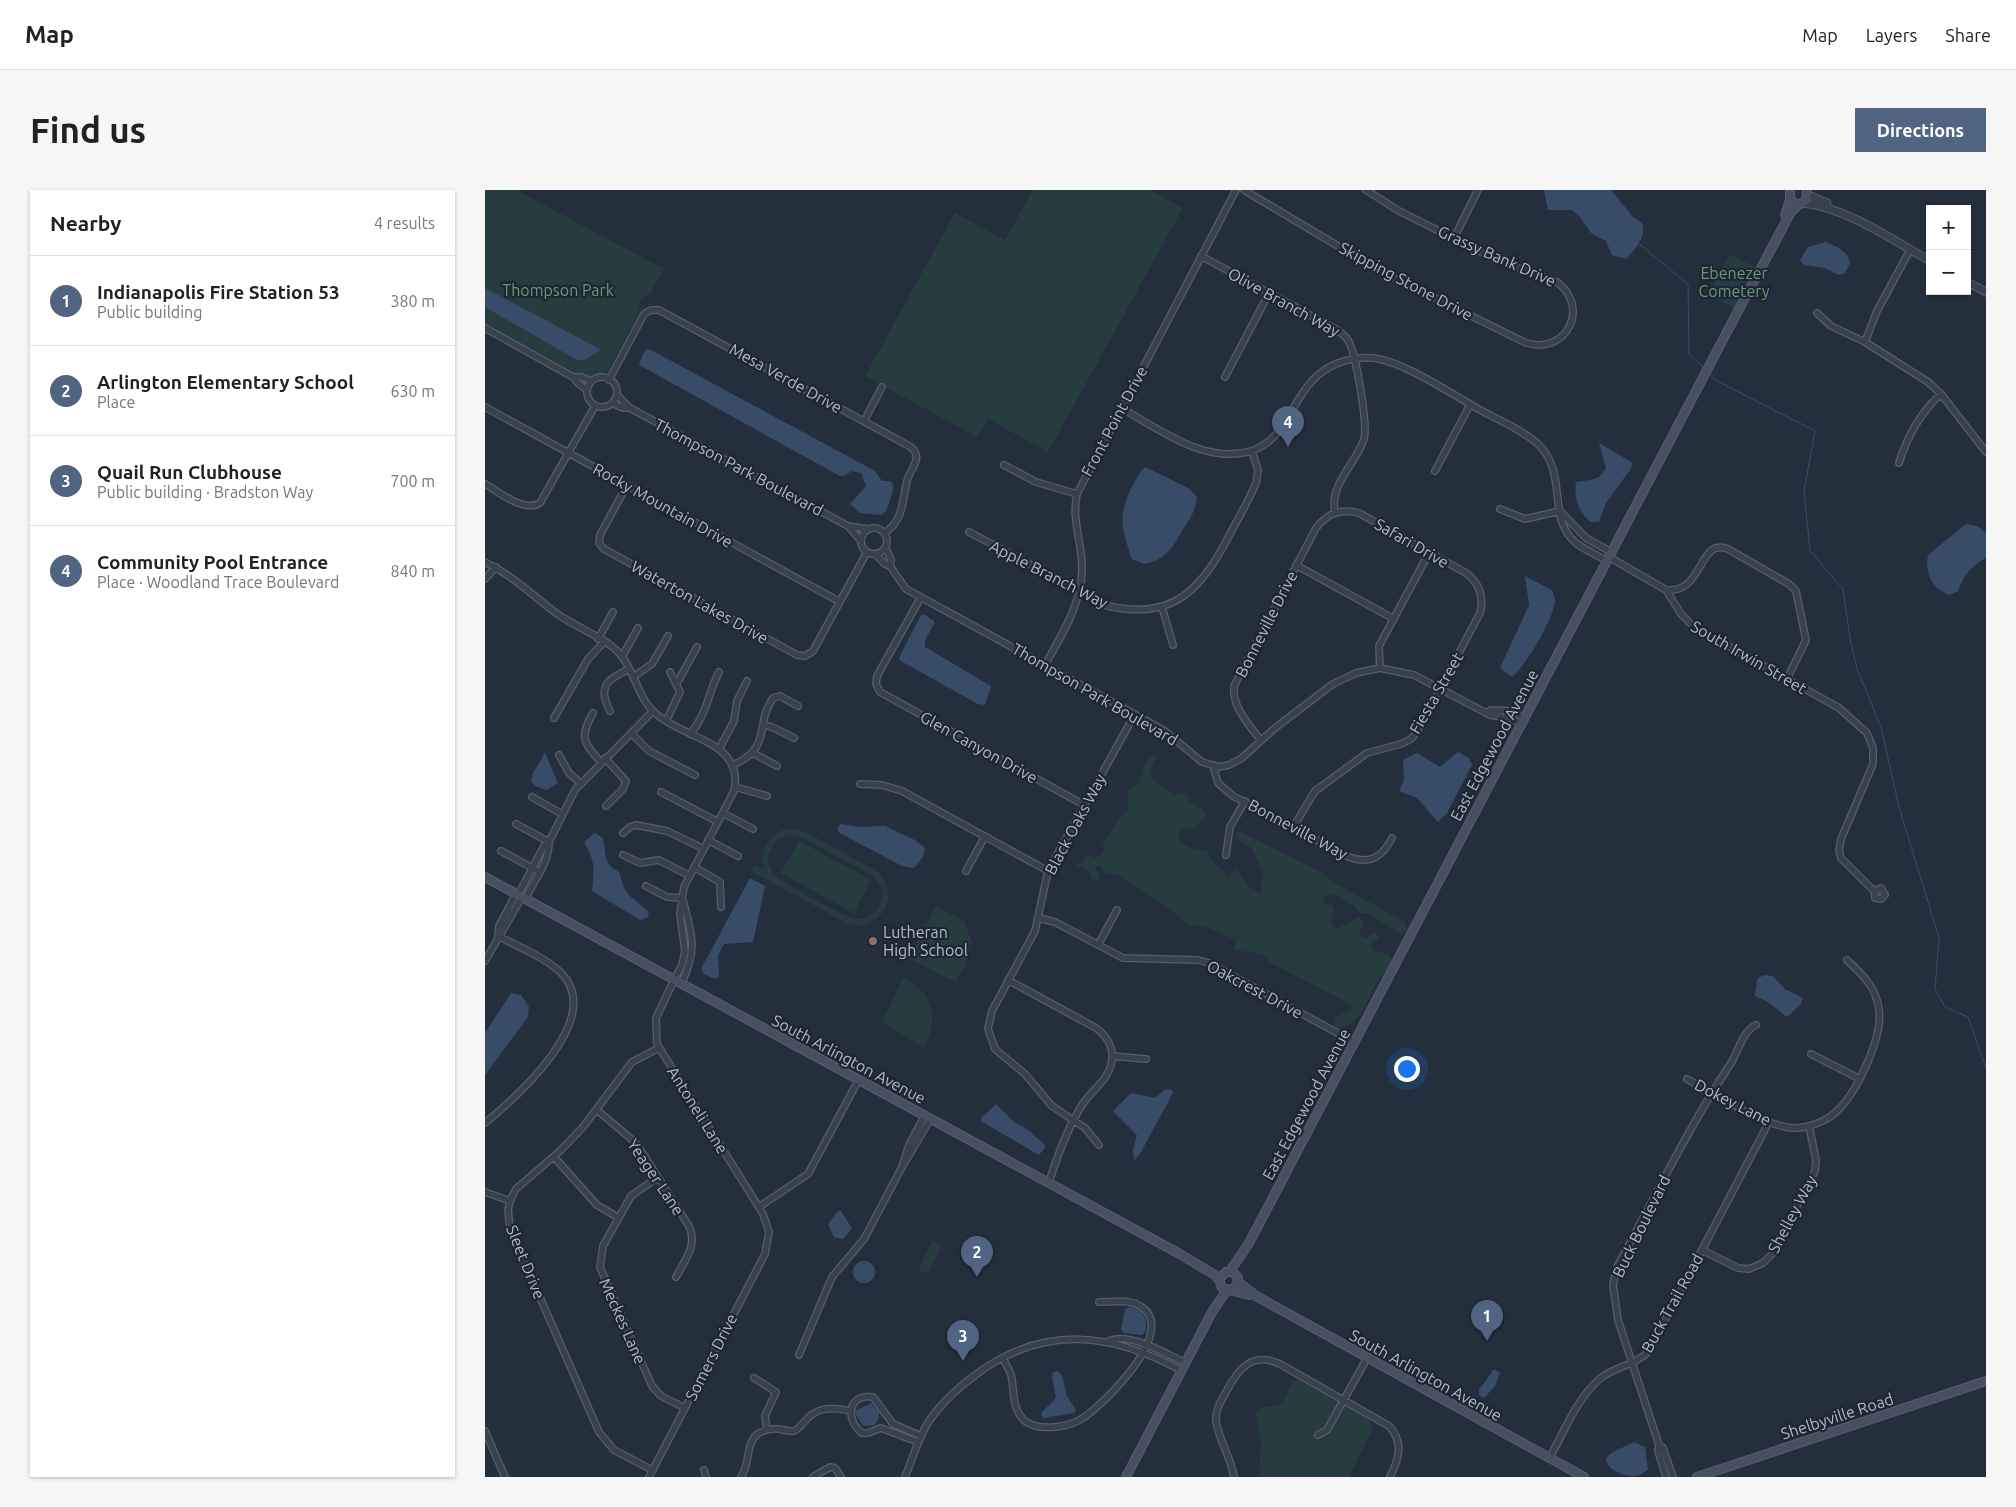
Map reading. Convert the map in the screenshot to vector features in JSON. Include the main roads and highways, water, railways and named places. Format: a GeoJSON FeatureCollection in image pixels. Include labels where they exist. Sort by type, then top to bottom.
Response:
{"type":"FeatureCollection","features":[{"type":"Feature","properties":{"kind":"main road","name":"East Edgewood Avenue"},"geometry":{"type":"LineString","coordinates":[[1244,1252],[1769,252],[1791,212],[1801,204],[1808,192]]}},
{"type":"Feature","properties":{"kind":"main road","name":"East Edgewood Avenue"},"geometry":{"type":"LineString","coordinates":[[1769,252],[1789,193]]}},
{"type":"Feature","properties":{"kind":"main road"},"geometry":{"type":"LineString","coordinates":[[1789,193],[1801,204]]}},
{"type":"Feature","properties":{"kind":"main road","name":"South Arlington Avenue"},"geometry":{"type":"LineString","coordinates":[[485,877],[1200,1265],[1230,1290],[1255,1296],[1584,1477]]}},
{"type":"Feature","properties":{"kind":"main road"},"geometry":{"type":"LineString","coordinates":[[1126,1477],[1211,1312],[1219,1282],[1244,1252]]}},
{"type":"Feature","properties":{"kind":"main road"},"geometry":{"type":"LineString","coordinates":[[1211,1312],[1238,1279],[1244,1252]]}},
{"type":"Feature","properties":{"kind":"main road","name":"South Arlington Avenue"},"geometry":{"type":"LineString","coordinates":[[1200,1265],[1227,1272],[1238,1279],[1255,1296]]}},
{"type":"Feature","properties":{"kind":"main road","name":"Shelbyville Road"},"geometry":{"type":"LineString","coordinates":[[1697,1477],[1986,1381]]}},
{"type":"Feature","properties":{"kind":"water"},"geometry":{"type":"Polygon","coordinates":[[[1544,190],[1611,190],[1633,217],[1642,223],[1642,238],[1626,259],[1612,255],[1606,241],[1591,233],[1580,217],[1572,210],[1548,210],[1544,190]]]}},
{"type":"Feature","properties":{"kind":"water"},"geometry":{"type":"Polygon","coordinates":[[[1826,242],[1842,250],[1847,256],[1850,264],[1844,274],[1838,275],[1825,268],[1804,265],[1800,260],[1808,247],[1826,242]]]}},
{"type":"Feature","properties":{"kind":"water"},"geometry":{"type":"Polygon","coordinates":[[[485,288],[601,350],[584,360],[577,360],[485,307],[485,288]]]}},
{"type":"Feature","properties":{"kind":"water"},"geometry":{"type":"Polygon","coordinates":[[[649,349],[875,471],[882,481],[891,481],[894,487],[887,509],[882,515],[860,513],[850,504],[866,486],[861,473],[852,471],[844,476],[840,476],[641,366],[639,364],[645,350],[649,349]]]}},
{"type":"Feature","properties":{"kind":"water"},"geometry":{"type":"Polygon","coordinates":[[[1599,443],[1633,463],[1606,503],[1599,522],[1591,522],[1583,514],[1578,504],[1576,482],[1597,478],[1604,472],[1606,468],[1599,443]]]}},
{"type":"Feature","properties":{"kind":"water"},"geometry":{"type":"Polygon","coordinates":[[[1145,467],[1190,489],[1197,497],[1192,514],[1172,547],[1163,556],[1144,564],[1132,559],[1124,531],[1123,515],[1127,497],[1136,479],[1145,467]]]}},
{"type":"Feature","properties":{"kind":"water"},"geometry":{"type":"Polygon","coordinates":[[[1966,524],[1977,526],[1986,533],[1986,558],[1976,564],[1969,572],[1958,591],[1949,595],[1938,588],[1931,579],[1927,568],[1928,555],[1966,524]]]}},
{"type":"Feature","properties":{"kind":"water"},"geometry":{"type":"Polygon","coordinates":[[[1525,576],[1552,590],[1555,601],[1550,618],[1538,642],[1524,664],[1512,677],[1500,668],[1529,605],[1525,576]]]}},
{"type":"Feature","properties":{"kind":"water"},"geometry":{"type":"Polygon","coordinates":[[[921,615],[925,615],[935,622],[925,640],[925,647],[991,686],[985,705],[978,704],[899,660],[921,615]]]}},
{"type":"Feature","properties":{"kind":"water"},"geometry":{"type":"Polygon","coordinates":[[[1458,752],[1469,758],[1472,765],[1447,813],[1438,822],[1417,798],[1399,791],[1404,780],[1403,760],[1417,753],[1440,767],[1458,752]]]}},
{"type":"Feature","properties":{"kind":"water"},"geometry":{"type":"Polygon","coordinates":[[[545,753],[558,783],[547,790],[535,786],[531,781],[533,773],[545,753]]]}},
{"type":"Feature","properties":{"kind":"water"},"geometry":{"type":"Polygon","coordinates":[[[841,824],[860,827],[885,826],[915,840],[925,848],[923,857],[914,868],[902,866],[838,832],[838,826],[841,824]]]}},
{"type":"Feature","properties":{"kind":"water"},"geometry":{"type":"Polygon","coordinates":[[[595,833],[603,838],[606,859],[611,867],[619,872],[624,888],[630,896],[649,912],[647,918],[640,920],[592,891],[593,866],[591,855],[584,842],[595,833]]]}},
{"type":"Feature","properties":{"kind":"water"},"geometry":{"type":"Polygon","coordinates":[[[750,878],[765,886],[753,942],[724,944],[718,955],[719,977],[715,979],[704,974],[701,969],[750,878]]]}},
{"type":"Feature","properties":{"kind":"water"},"geometry":{"type":"Polygon","coordinates":[[[1764,975],[1773,976],[1785,989],[1803,998],[1800,1005],[1787,1017],[1768,1002],[1755,996],[1757,979],[1764,975]]]}},
{"type":"Feature","properties":{"kind":"water"},"geometry":{"type":"Polygon","coordinates":[[[511,993],[521,995],[529,1007],[528,1017],[485,1075],[485,1033],[511,993]]]}},
{"type":"Feature","properties":{"kind":"water"},"geometry":{"type":"Polygon","coordinates":[[[1166,1089],[1172,1090],[1173,1093],[1141,1152],[1134,1161],[1133,1149],[1137,1135],[1113,1111],[1131,1093],[1155,1098],[1166,1089]]]}},
{"type":"Feature","properties":{"kind":"water"},"geometry":{"type":"Polygon","coordinates":[[[996,1104],[1014,1122],[1027,1129],[1045,1145],[1045,1148],[1039,1155],[981,1121],[981,1118],[996,1104]]]}},
{"type":"Feature","properties":{"kind":"water"},"geometry":{"type":"Polygon","coordinates":[[[838,1211],[841,1211],[852,1228],[843,1239],[834,1237],[828,1224],[838,1211]]]}},
{"type":"Feature","properties":{"kind":"water"},"geometry":{"type":"Polygon","coordinates":[[[864,1261],[872,1264],[875,1272],[872,1280],[864,1283],[856,1280],[853,1272],[856,1264],[864,1261]]]}},
{"type":"Feature","properties":{"kind":"water"},"geometry":{"type":"Polygon","coordinates":[[[1130,1307],[1141,1312],[1145,1318],[1146,1331],[1142,1335],[1124,1333],[1121,1330],[1125,1309],[1130,1307]]]}},
{"type":"Feature","properties":{"kind":"water"},"geometry":{"type":"Polygon","coordinates":[[[1494,1369],[1500,1373],[1495,1386],[1484,1398],[1479,1395],[1479,1390],[1494,1369]]]}},
{"type":"Feature","properties":{"kind":"water"},"geometry":{"type":"Polygon","coordinates":[[[1058,1371],[1062,1376],[1067,1396],[1076,1410],[1074,1413],[1044,1418],[1041,1415],[1042,1412],[1056,1398],[1052,1377],[1053,1372],[1058,1371]]]}},
{"type":"Feature","properties":{"kind":"water"},"geometry":{"type":"Polygon","coordinates":[[[871,1403],[879,1412],[879,1418],[875,1425],[863,1426],[855,1413],[871,1403]]]}},
{"type":"Feature","properties":{"kind":"water"},"geometry":{"type":"Polygon","coordinates":[[[1634,1442],[1645,1447],[1648,1470],[1637,1476],[1632,1476],[1617,1472],[1609,1466],[1606,1458],[1611,1453],[1634,1442]]]}},
{"type":"Feature","properties":{"kind":"waterway"},"geometry":{"type":"LineString","coordinates":[[1637,242],[1688,284],[1689,354],[1705,369]]}},
{"type":"Feature","properties":{"kind":"waterway"},"geometry":{"type":"LineString","coordinates":[[1709,374],[1717,381],[1815,431],[1804,491],[1810,551],[1843,589],[1850,638],[1857,669],[1881,727],[1899,807],[1939,938],[1935,989],[1945,1007],[1968,1017],[1986,1068]]}},
{"type":"Feature","properties":{"kind":"place","name":"Community Pool Entrance"},"geometry":{"type":"Point","coordinates":[1288,447]}},
{"type":"Feature","properties":{"kind":"place","name":"Lutheran High School"},"geometry":{"type":"Point","coordinates":[873,941]}},
{"type":"Feature","properties":{"kind":"place","name":"Arlington Elementary School"},"geometry":{"type":"Point","coordinates":[977,1277]}},
{"type":"Feature","properties":{"kind":"place","name":"Indianapolis Fire Station 53"},"geometry":{"type":"Point","coordinates":[1487,1341]}},
{"type":"Feature","properties":{"kind":"place","name":"Quail Run Clubhouse"},"geometry":{"type":"Point","coordinates":[963,1361]}},
{"type":"Feature","properties":{"kind":"park label","name":"Ebenezer Cometery"},"geometry":{"type":"Point","coordinates":[1734,282]}},
{"type":"Feature","properties":{"kind":"park label","name":"Thompson Park"},"geometry":{"type":"Point","coordinates":[558,290]}}]}
